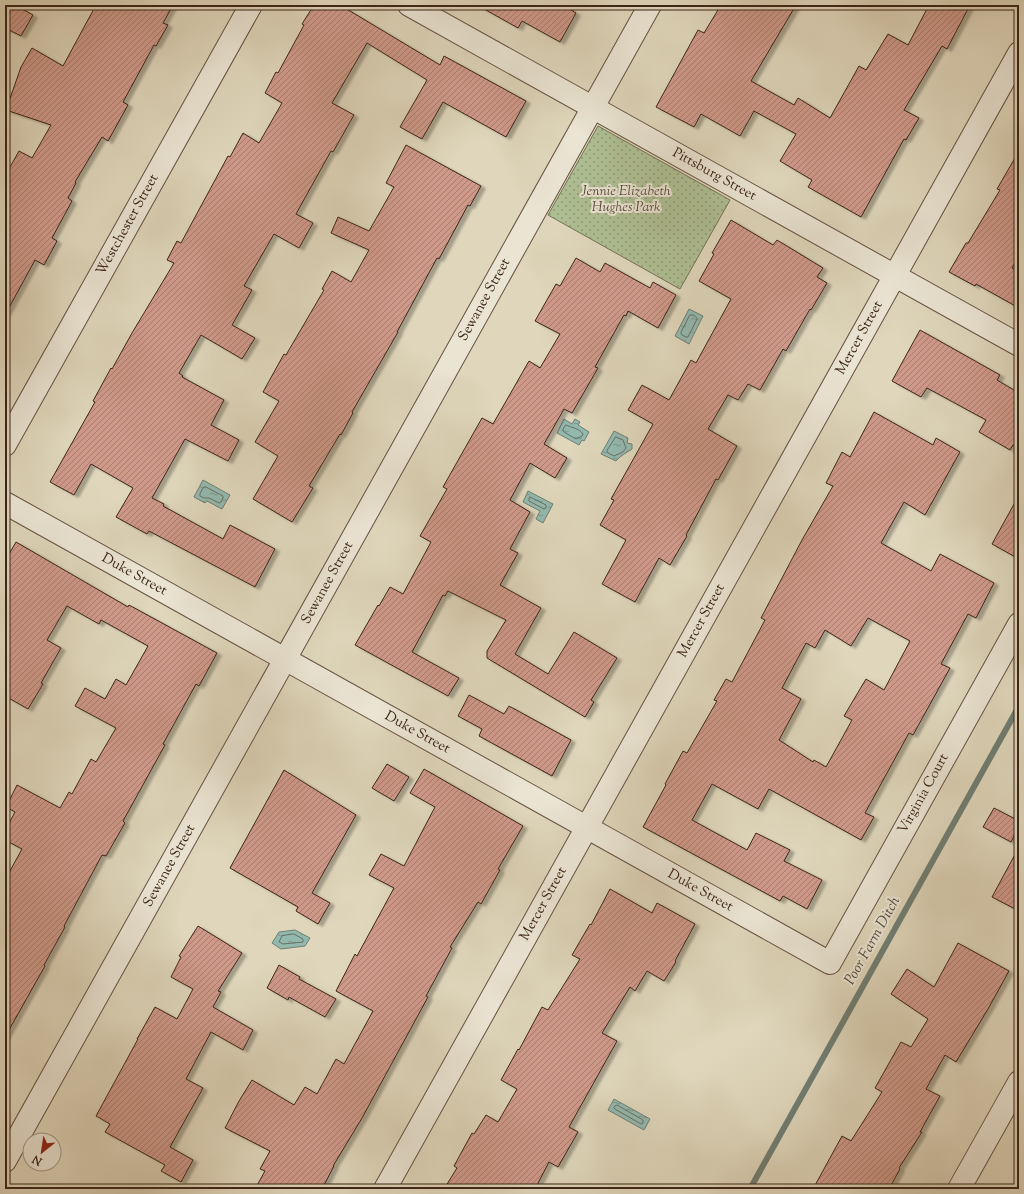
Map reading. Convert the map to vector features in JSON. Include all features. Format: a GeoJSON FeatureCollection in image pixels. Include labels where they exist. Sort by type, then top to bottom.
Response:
{"type":"FeatureCollection","features":[{"type":"Feature","properties":{"kind":"street","name":"Westchester Street"},"geometry":{"type":"LineString","coordinates":[[5,445],[251,5]]}},
{"type":"Feature","properties":{"kind":"street","name":"Pittsburg Street"},"geometry":{"type":"LineString","coordinates":[[409,5],[1019,345]]}},
{"type":"Feature","properties":{"kind":"street","name":"Sewanee Street"},"geometry":{"type":"LineString","coordinates":[[5,1161],[650,5]]}},
{"type":"Feature","properties":{"kind":"street","name":"Mercer Street"},"geometry":{"type":"LineString","coordinates":[[385,1189],[1019,53]]}},
{"type":"Feature","properties":{"kind":"street","name":"Duke Street"},"geometry":{"type":"LineString","coordinates":[[5,503],[830,963]]}},
{"type":"Feature","properties":{"kind":"street","name":"Virginia Court"},"geometry":{"type":"LineString","coordinates":[[830,963],[1019,624]]}},
{"type":"Feature","properties":{"kind":"street"},"geometry":{"type":"LineString","coordinates":[[961,1188],[1019,1082]]}},
{"type":"Feature","properties":{"kind":"green space","name":"Jennie Elizabeth Hughes Park"},"geometry":{"type":"Polygon","coordinates":[[[598,126],[730,200],[680,289],[548,215],[598,126]]]}},
{"type":"Feature","properties":{"kind":"water"},"geometry":{"type":"Polygon","coordinates":[[[689,309],[703,316],[689,344],[675,336],[689,309]]]}},
{"type":"Feature","properties":{"kind":"water"},"geometry":{"type":"Polygon","coordinates":[[[564,419],[572,424],[575,419],[580,422],[578,425],[589,432],[584,441],[582,440],[579,445],[557,433],[564,419]]]}},
{"type":"Feature","properties":{"kind":"water"},"geometry":{"type":"Polygon","coordinates":[[[614,431],[628,438],[627,443],[632,444],[632,449],[616,461],[601,454],[614,431]]]}},
{"type":"Feature","properties":{"kind":"water"},"geometry":{"type":"Polygon","coordinates":[[[203,480],[230,495],[222,509],[207,501],[205,503],[194,497],[203,480]]]}},
{"type":"Feature","properties":{"kind":"water"},"geometry":{"type":"Polygon","coordinates":[[[528,491],[553,504],[543,523],[536,519],[540,511],[523,502],[528,491]]]}},
{"type":"Feature","properties":{"kind":"water"},"geometry":{"type":"Polygon","coordinates":[[[295,930],[310,938],[305,946],[281,949],[272,943],[279,932],[295,930]]]}},
{"type":"Feature","properties":{"kind":"water"},"geometry":{"type":"Polygon","coordinates":[[[614,1099],[650,1119],[644,1130],[608,1110],[614,1099]]]}},
{"type":"Feature","properties":{"kind":"building"},"geometry":{"type":"Polygon","coordinates":[[[11,5],[15,5],[33,15],[21,36],[5,28],[5,16],[11,5]]]}},
{"type":"Feature","properties":{"kind":"building"},"geometry":{"type":"Polygon","coordinates":[[[96,5],[173,5],[163,23],[168,25],[156,46],[154,45],[123,102],[128,105],[108,141],[102,137],[75,182],[76,183],[68,198],[72,201],[52,238],[57,241],[44,265],[35,260],[5,315],[5,176],[19,151],[32,158],[51,125],[6,110],[21,67],[32,48],[63,66],[96,5]]]}},
{"type":"Feature","properties":{"kind":"building"},"geometry":{"type":"Polygon","coordinates":[[[314,5],[340,5],[440,65],[444,56],[526,101],[506,137],[443,102],[422,139],[400,127],[427,80],[367,43],[332,103],[354,115],[333,152],[331,151],[296,214],[313,223],[299,248],[274,234],[244,286],[252,290],[232,325],[255,338],[242,359],[201,335],[179,373],[183,376],[182,377],[224,400],[211,425],[239,440],[228,461],[185,439],[152,498],[164,504],[163,506],[223,539],[230,525],[275,549],[255,587],[149,531],[147,534],[116,517],[133,488],[91,464],[74,495],[50,482],[95,402],[93,401],[111,368],[112,369],[174,263],[167,260],[177,241],[181,243],[228,156],[230,157],[243,133],[259,143],[282,103],[265,93],[276,72],[278,73],[304,25],[302,24],[314,5]]]}},
{"type":"Feature","properties":{"kind":"building"},"geometry":{"type":"Polygon","coordinates":[[[477,5],[563,5],[576,13],[560,42],[522,21],[518,28],[477,5]]]}},
{"type":"Feature","properties":{"kind":"building"},"geometry":{"type":"Polygon","coordinates":[[[721,5],[796,5],[751,81],[794,105],[798,98],[830,118],[859,66],[866,70],[888,34],[908,45],[929,5],[970,5],[947,49],[942,46],[904,110],[919,118],[906,140],[904,139],[861,217],[808,187],[812,180],[780,161],[796,134],[754,111],[740,136],[701,114],[694,127],[656,107],[698,30],[704,33],[721,5]]]}},
{"type":"Feature","properties":{"kind":"building"},"geometry":{"type":"Polygon","coordinates":[[[406,145],[481,186],[470,206],[468,205],[439,259],[437,258],[398,332],[352,412],[353,413],[341,435],[340,434],[309,486],[313,488],[292,522],[253,499],[278,456],[255,442],[279,401],[263,392],[284,354],[286,355],[324,290],[322,289],[332,271],[351,282],[369,250],[331,233],[338,217],[369,231],[394,187],[386,183],[406,145]]]}},
{"type":"Feature","properties":{"kind":"building"},"geometry":{"type":"Polygon","coordinates":[[[1019,151],[1019,257],[1012,268],[1019,272],[1019,308],[976,284],[975,286],[949,272],[1000,190],[997,189],[1019,151]]]}},
{"type":"Feature","properties":{"kind":"building"},"geometry":{"type":"Polygon","coordinates":[[[731,220],[773,245],[777,240],[823,268],[817,277],[827,283],[786,351],[783,349],[760,390],[748,384],[738,400],[728,395],[708,429],[737,446],[718,480],[716,479],[686,535],[687,536],[670,565],[659,558],[635,602],[602,584],[626,540],[600,525],[614,500],[611,499],[653,424],[628,410],[642,385],[669,400],[691,360],[696,363],[731,299],[699,281],[714,254],[712,253],[731,220]]]}},
{"type":"Feature","properties":{"kind":"building"},"geometry":{"type":"Polygon","coordinates":[[[576,258],[600,272],[605,263],[650,288],[653,282],[676,295],[658,328],[628,311],[626,316],[624,315],[595,367],[598,368],[572,413],[564,409],[544,444],[567,458],[555,478],[530,463],[510,500],[530,512],[510,549],[518,553],[500,585],[541,608],[515,654],[548,674],[574,632],[617,658],[591,700],[594,702],[585,717],[487,658],[487,651],[506,620],[448,591],[445,596],[443,595],[412,652],[459,678],[448,696],[355,645],[390,587],[403,594],[431,542],[420,536],[447,489],[443,487],[482,418],[493,424],[529,361],[540,368],[560,334],[535,321],[556,284],[560,286],[576,258]]]}},
{"type":"Feature","properties":{"kind":"building"},"geometry":{"type":"Polygon","coordinates":[[[920,330],[1000,375],[997,380],[1019,393],[1019,449],[1013,445],[1010,450],[979,432],[986,420],[927,388],[921,397],[892,381],[920,330]]]}},
{"type":"Feature","properties":{"kind":"building"},"geometry":{"type":"Polygon","coordinates":[[[874,412],[933,445],[936,438],[960,452],[925,515],[904,502],[881,543],[931,571],[940,554],[994,583],[976,618],[968,614],[941,664],[950,668],[913,735],[909,733],[865,813],[874,817],[861,840],[769,789],[758,809],[712,784],[692,820],[747,850],[756,833],[790,850],[784,861],[822,880],[807,909],[783,896],[780,901],[643,827],[683,751],[687,753],[717,701],[714,700],[726,679],[732,682],[765,620],[761,618],[802,540],[833,486],[826,483],[842,452],[850,457],[874,412]],[[868,618],[851,646],[825,630],[815,648],[806,643],[782,688],[801,699],[779,740],[813,762],[814,760],[826,767],[852,720],[844,716],[866,679],[884,690],[910,641],[868,618]]]}},
{"type":"Feature","properties":{"kind":"building"},"geometry":{"type":"Polygon","coordinates":[[[1019,495],[1019,559],[992,544],[1019,495]]]}},
{"type":"Feature","properties":{"kind":"building"},"geometry":{"type":"Polygon","coordinates":[[[16,542],[128,607],[129,605],[217,653],[199,686],[196,684],[163,744],[165,745],[123,821],[125,823],[106,856],[102,855],[64,926],[65,927],[44,965],[45,966],[5,1037],[5,880],[22,849],[5,840],[5,831],[15,812],[6,807],[17,785],[60,808],[69,792],[72,794],[91,759],[96,762],[116,728],[75,706],[85,688],[105,699],[116,679],[126,685],[148,646],[101,620],[99,624],[67,606],[47,640],[61,648],[41,683],[43,684],[28,709],[5,696],[5,561],[16,542]]]}},
{"type":"Feature","properties":{"kind":"building"},"geometry":{"type":"Polygon","coordinates":[[[469,695],[504,714],[509,706],[571,740],[552,776],[479,736],[482,729],[458,716],[469,695]]]}},
{"type":"Feature","properties":{"kind":"building"},"geometry":{"type":"Polygon","coordinates":[[[387,764],[409,777],[394,801],[372,788],[387,764]]]}},
{"type":"Feature","properties":{"kind":"building"},"geometry":{"type":"Polygon","coordinates":[[[424,769],[523,826],[498,869],[500,870],[481,904],[478,902],[450,947],[452,948],[426,996],[428,997],[362,1118],[333,1166],[322,1189],[255,1189],[265,1171],[260,1169],[270,1151],[225,1128],[252,1080],[294,1105],[305,1087],[317,1094],[336,1059],[344,1064],[373,1011],[336,991],[355,954],[357,956],[394,888],[369,875],[381,854],[404,866],[435,807],[410,793],[424,769]]]}},
{"type":"Feature","properties":{"kind":"building"},"geometry":{"type":"Polygon","coordinates":[[[284,770],[356,815],[312,893],[330,903],[318,924],[296,911],[298,907],[230,868],[284,770]]]}},
{"type":"Feature","properties":{"kind":"building"},"geometry":{"type":"Polygon","coordinates":[[[994,808],[1019,821],[1019,826],[1011,842],[983,827],[994,808]]]}},
{"type":"Feature","properties":{"kind":"building"},"geometry":{"type":"Polygon","coordinates":[[[1019,847],[1019,911],[992,897],[1019,847]]]}},
{"type":"Feature","properties":{"kind":"building"},"geometry":{"type":"Polygon","coordinates":[[[610,889],[652,913],[657,903],[695,924],[675,961],[676,962],[664,981],[647,971],[635,991],[630,987],[602,1033],[617,1041],[569,1127],[578,1132],[558,1167],[549,1162],[535,1189],[444,1189],[457,1168],[454,1166],[472,1133],[474,1134],[486,1115],[498,1122],[517,1089],[501,1080],[542,1007],[548,1010],[580,959],[572,955],[590,924],[591,925],[610,889]]]}},
{"type":"Feature","properties":{"kind":"building"},"geometry":{"type":"Polygon","coordinates":[[[198,926],[242,953],[218,991],[221,992],[213,1007],[253,1030],[243,1050],[211,1032],[186,1079],[203,1088],[170,1147],[193,1160],[181,1182],[161,1171],[165,1165],[105,1132],[110,1124],[96,1116],[155,1007],[177,1019],[193,989],[171,977],[181,957],[179,956],[198,926]]]}},
{"type":"Feature","properties":{"kind":"building"},"geometry":{"type":"Polygon","coordinates":[[[958,943],[1009,971],[956,1062],[945,1055],[926,1089],[940,1096],[920,1132],[922,1132],[899,1168],[900,1169],[889,1189],[813,1189],[842,1136],[851,1141],[882,1092],[875,1088],[901,1042],[911,1047],[928,1019],[891,994],[907,969],[934,987],[958,943]]]}},
{"type":"Feature","properties":{"kind":"building"},"geometry":{"type":"Polygon","coordinates":[[[279,965],[300,977],[299,979],[336,999],[325,1017],[289,997],[288,1000],[267,988],[279,965]]]}},
{"type":"Feature","properties":{"kind":"waterway","name":"Poor Farm Ditch"},"geometry":{"type":"LineString","coordinates":[[750,1189],[1019,706]]}}]}
